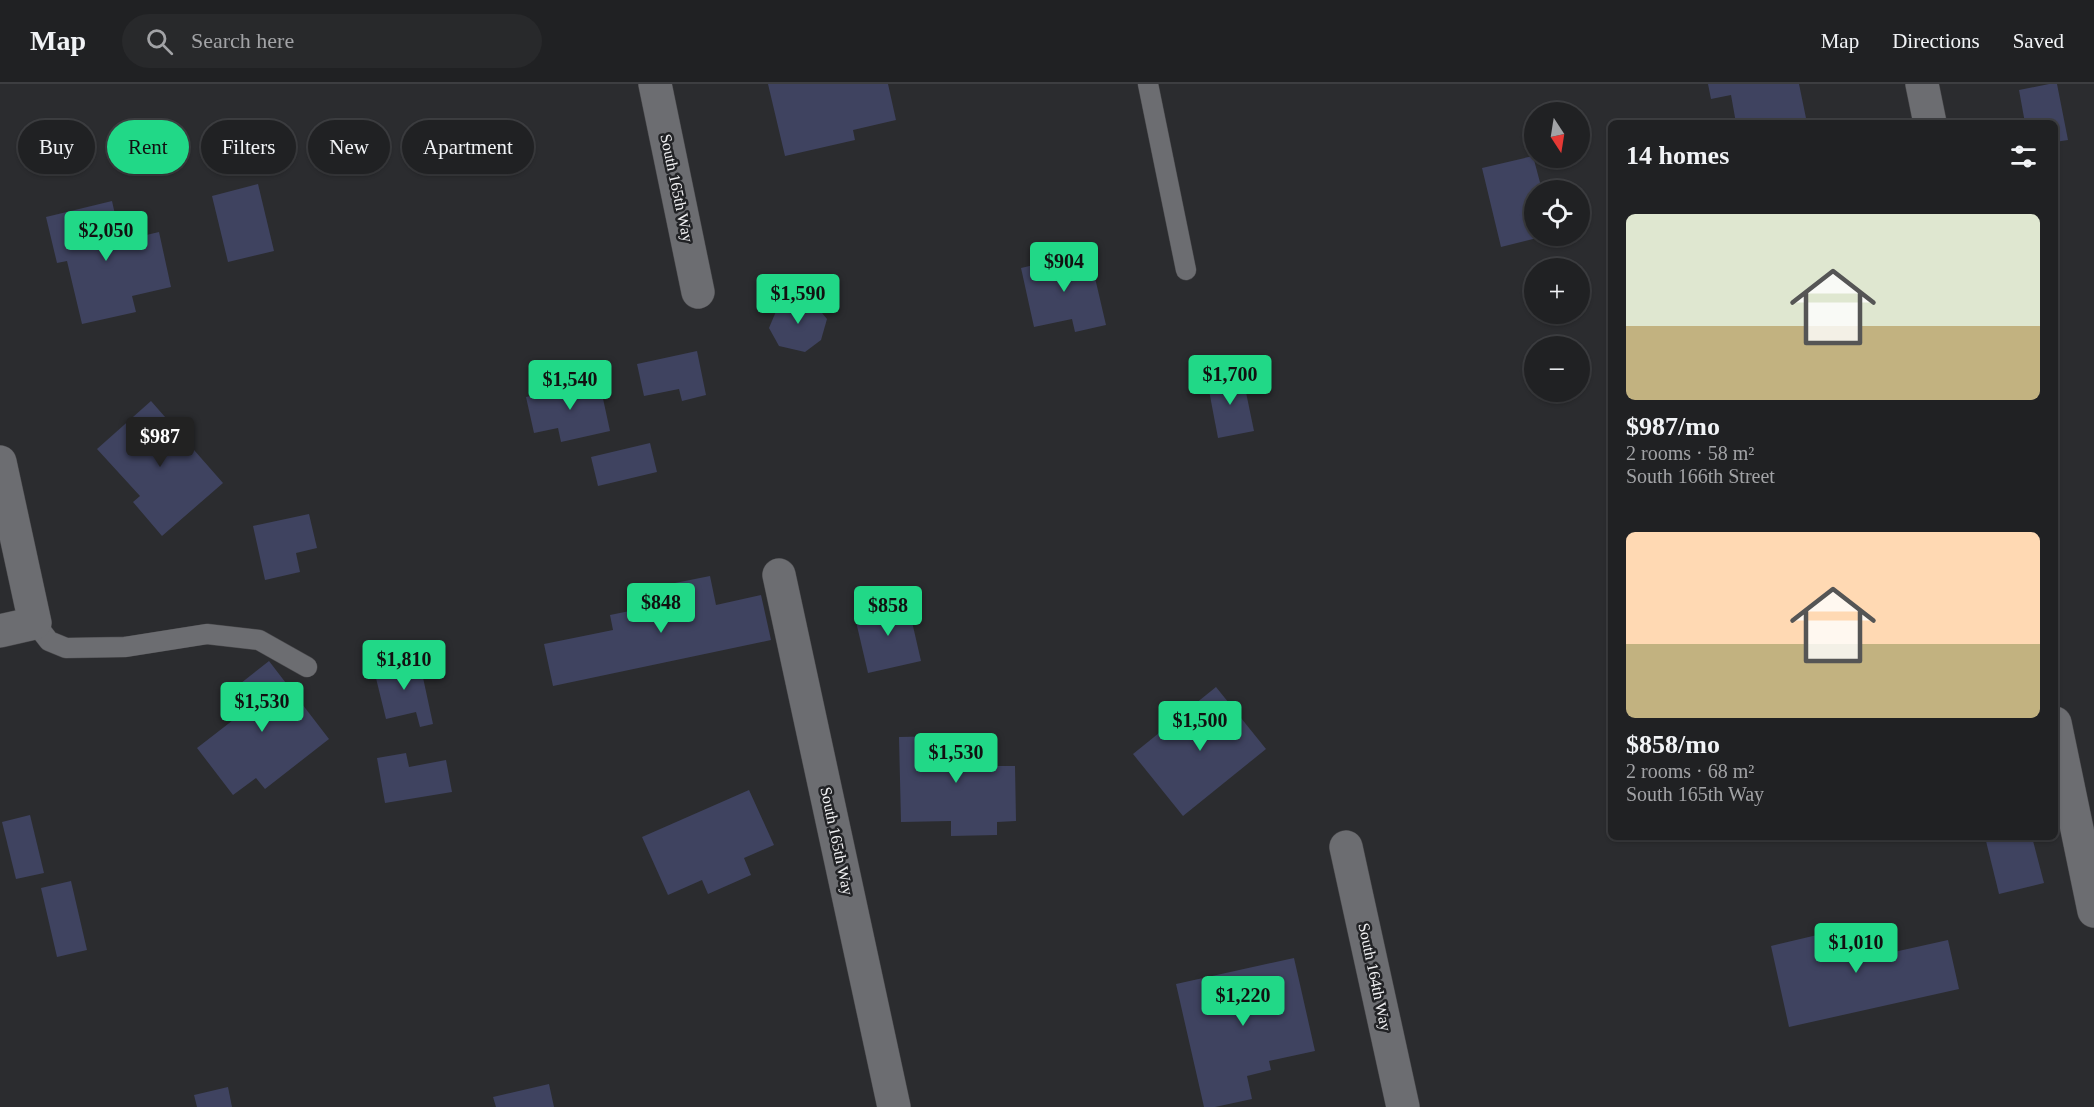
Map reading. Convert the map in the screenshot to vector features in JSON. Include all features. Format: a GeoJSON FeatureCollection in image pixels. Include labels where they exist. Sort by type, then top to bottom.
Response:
{"type":"FeatureCollection","features":[{"type":"Feature","properties":{"kind":"street","name":"South 165th Way"},"geometry":{"type":"LineString","coordinates":[[655,84],[699,292]]}},
{"type":"Feature","properties":{"kind":"street"},"geometry":{"type":"LineString","coordinates":[[1922,84],[1929,120]]}},
{"type":"Feature","properties":{"kind":"street"},"geometry":{"type":"LineString","coordinates":[[0,462],[35,623],[0,631]]}},
{"type":"Feature","properties":{"kind":"street","name":"South 165th Way"},"geometry":{"type":"LineString","coordinates":[[779,575],[894,1107]]}},
{"type":"Feature","properties":{"kind":"street"},"geometry":{"type":"LineString","coordinates":[[2058,737],[2094,911]]}},
{"type":"Feature","properties":{"kind":"street","name":"South 164th Way"},"geometry":{"type":"LineString","coordinates":[[1347,847],[1403,1107]]}},
{"type":"Feature","properties":{"kind":"lane"},"geometry":{"type":"LineString","coordinates":[[1148,84],[1186,270]]}},
{"type":"Feature","properties":{"kind":"lane"},"geometry":{"type":"LineString","coordinates":[[35,623],[49,641],[66,648],[125,647],[207,634],[259,640],[307,667]]}},
{"type":"Feature","properties":{"kind":"building"},"geometry":{"type":"Polygon","coordinates":[[[768,84],[888,84],[896,120],[853,130],[855,140],[785,156],[768,84]]]}},
{"type":"Feature","properties":{"kind":"building"},"geometry":{"type":"Polygon","coordinates":[[[1708,84],[1799,84],[1806,120],[1735,120],[1731,95],[1711,99],[1708,84]]]}},
{"type":"Feature","properties":{"kind":"building"},"geometry":{"type":"Polygon","coordinates":[[[2057,84],[2068,140],[2058,142],[2058,120],[2024,120],[2019,90],[2057,84]]]}},
{"type":"Feature","properties":{"kind":"building"},"geometry":{"type":"Polygon","coordinates":[[[1524,158],[1524,168],[1536,168],[1539,180],[1524,180],[1524,241],[1501,247],[1482,168],[1524,158]]]}},
{"type":"Feature","properties":{"kind":"building"},"geometry":{"type":"Polygon","coordinates":[[[258,184],[274,251],[228,262],[212,196],[258,184]]]}},
{"type":"Feature","properties":{"kind":"building"},"geometry":{"type":"Polygon","coordinates":[[[112,201],[121,241],[159,232],[171,287],[132,296],[136,312],[82,324],[67,261],[57,263],[46,217],[112,201]]]}},
{"type":"Feature","properties":{"kind":"building"},"geometry":{"type":"Polygon","coordinates":[[[1089,252],[1106,325],[1075,332],[1072,319],[1034,327],[1021,268],[1089,252]]]}},
{"type":"Feature","properties":{"kind":"building"},"geometry":{"type":"Polygon","coordinates":[[[792,299],[813,302],[827,319],[821,340],[805,352],[779,346],[769,328],[777,309],[792,299]]]}},
{"type":"Feature","properties":{"kind":"building"},"geometry":{"type":"Polygon","coordinates":[[[697,351],[706,395],[682,401],[679,389],[644,396],[637,364],[697,351]]]}},
{"type":"Feature","properties":{"kind":"building"},"geometry":{"type":"Polygon","coordinates":[[[1242,373],[1254,431],[1218,438],[1207,380],[1242,373]]]}},
{"type":"Feature","properties":{"kind":"building"},"geometry":{"type":"Polygon","coordinates":[[[599,380],[610,431],[561,442],[558,428],[534,433],[526,397],[599,380]]]}},
{"type":"Feature","properties":{"kind":"building"},"geometry":{"type":"Polygon","coordinates":[[[151,401],[223,483],[162,536],[133,502],[140,496],[97,449],[151,401]]]}},
{"type":"Feature","properties":{"kind":"building"},"geometry":{"type":"Polygon","coordinates":[[[650,443],[657,472],[598,486],[591,457],[650,443]]]}},
{"type":"Feature","properties":{"kind":"building"},"geometry":{"type":"Polygon","coordinates":[[[309,514],[317,548],[296,553],[300,572],[265,580],[253,526],[309,514]]]}},
{"type":"Feature","properties":{"kind":"building"},"geometry":{"type":"Polygon","coordinates":[[[710,576],[716,605],[761,595],[771,640],[553,686],[544,644],[613,630],[610,615],[669,603],[665,585],[710,576]]]}},
{"type":"Feature","properties":{"kind":"building"},"geometry":{"type":"Polygon","coordinates":[[[907,600],[921,661],[868,673],[854,613],[907,600]]]}},
{"type":"Feature","properties":{"kind":"building"},"geometry":{"type":"Polygon","coordinates":[[[419,659],[433,724],[420,727],[416,712],[386,719],[374,670],[419,659]]]}},
{"type":"Feature","properties":{"kind":"building"},"geometry":{"type":"Polygon","coordinates":[[[269,661],[329,739],[265,789],[256,778],[233,795],[197,748],[237,717],[222,698],[269,661]]]}},
{"type":"Feature","properties":{"kind":"building"},"geometry":{"type":"Polygon","coordinates":[[[1216,687],[1266,749],[1183,816],[1133,754],[1216,687]]]}},
{"type":"Feature","properties":{"kind":"building"},"geometry":{"type":"Polygon","coordinates":[[[991,735],[992,766],[1015,766],[1016,821],[997,822],[997,835],[951,836],[951,821],[901,822],[899,737],[991,735]]]}},
{"type":"Feature","properties":{"kind":"building"},"geometry":{"type":"Polygon","coordinates":[[[406,753],[409,767],[446,760],[452,792],[385,803],[377,758],[406,753]]]}},
{"type":"Feature","properties":{"kind":"building"},"geometry":{"type":"Polygon","coordinates":[[[749,790],[774,845],[744,858],[751,875],[708,894],[702,880],[668,895],[642,837],[749,790]]]}},
{"type":"Feature","properties":{"kind":"building"},"geometry":{"type":"Polygon","coordinates":[[[30,815],[44,873],[16,879],[2,822],[30,815]]]}},
{"type":"Feature","properties":{"kind":"building"},"geometry":{"type":"Polygon","coordinates":[[[1986,840],[2033,840],[2044,883],[1999,894],[1986,840]]]}},
{"type":"Feature","properties":{"kind":"building"},"geometry":{"type":"Polygon","coordinates":[[[71,881],[87,950],[57,957],[41,888],[71,881]]]}},
{"type":"Feature","properties":{"kind":"building"},"geometry":{"type":"Polygon","coordinates":[[[1868,923],[1876,956],[1948,940],[1959,989],[1789,1027],[1771,946],[1868,923]]]}},
{"type":"Feature","properties":{"kind":"building"},"geometry":{"type":"Polygon","coordinates":[[[1294,958],[1315,1051],[1269,1061],[1271,1070],[1247,1076],[1252,1099],[1215,1107],[1204,1107],[1176,984],[1294,958]]]}},
{"type":"Feature","properties":{"kind":"building"},"geometry":{"type":"Polygon","coordinates":[[[549,1084],[554,1107],[496,1107],[493,1097],[549,1084]]]}},
{"type":"Feature","properties":{"kind":"building"},"geometry":{"type":"Polygon","coordinates":[[[228,1087],[232,1107],[197,1107],[194,1095],[228,1087]]]}}]}
